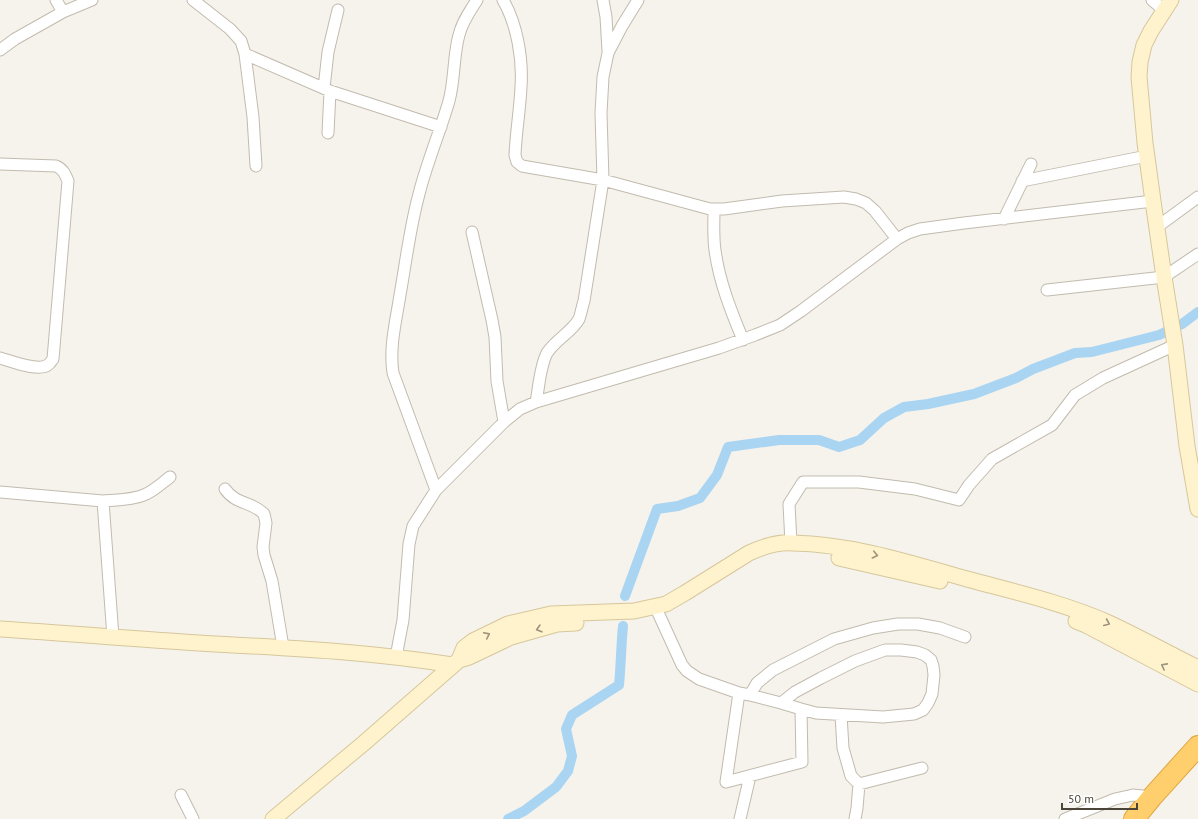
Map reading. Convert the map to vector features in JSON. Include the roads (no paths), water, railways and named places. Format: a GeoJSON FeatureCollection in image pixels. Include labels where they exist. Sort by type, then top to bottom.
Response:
{"type":"FeatureCollection","features":[{"type":"Feature","properties":{"kind":"highway"},"geometry":{"type":"LineString","coordinates":[[1134,819],[1198,746]]}},
{"type":"Feature","properties":{"kind":"street"},"geometry":{"type":"LineString","coordinates":[[56,0],[62,12]]}},
{"type":"Feature","properties":{"kind":"street"},"geometry":{"type":"LineString","coordinates":[[0,50],[15,39],[62,12],[92,0]]}},
{"type":"Feature","properties":{"kind":"street"},"geometry":{"type":"LineString","coordinates":[[193,0],[235,34],[241,41],[245,54],[256,166]]}},
{"type":"Feature","properties":{"kind":"street"},"geometry":{"type":"LineString","coordinates":[[436,490],[393,373],[391,358],[394,330],[411,226],[419,194],[449,100],[459,34],[465,20],[477,0]]}},
{"type":"Feature","properties":{"kind":"street"},"geometry":{"type":"LineString","coordinates":[[503,0],[517,37],[519,49],[522,86],[514,154],[517,162],[522,166],[603,180],[710,210],[782,201],[844,197],[856,199],[866,203],[875,211],[897,239]]}},
{"type":"Feature","properties":{"kind":"street"},"geometry":{"type":"LineString","coordinates":[[536,402],[543,363],[547,354],[554,344],[575,325],[579,319],[584,301],[603,180],[601,113],[603,77],[608,52],[606,17],[603,0]]}},
{"type":"Feature","properties":{"kind":"street"},"geometry":{"type":"LineString","coordinates":[[608,52],[638,0]]}},
{"type":"Feature","properties":{"kind":"street"},"geometry":{"type":"LineString","coordinates":[[1152,0],[1168,5],[1151,31],[1144,45],[1140,62],[1139,77],[1152,201],[1175,345],[1187,446],[1198,509]]}},
{"type":"Feature","properties":{"kind":"street"},"geometry":{"type":"LineString","coordinates":[[328,133],[328,52],[338,10]]}},
{"type":"Feature","properties":{"kind":"street"},"geometry":{"type":"LineString","coordinates":[[245,54],[327,90],[441,127]]}},
{"type":"Feature","properties":{"kind":"street"},"geometry":{"type":"LineString","coordinates":[[1022,181],[1147,156]]}},
{"type":"Feature","properties":{"kind":"street"},"geometry":{"type":"LineString","coordinates":[[0,164],[56,166],[61,168],[68,181],[53,358],[49,364],[42,367],[31,367],[0,358]]}},
{"type":"Feature","properties":{"kind":"street"},"geometry":{"type":"LineString","coordinates":[[1004,219],[1031,164]]}},
{"type":"Feature","properties":{"kind":"street"},"geometry":{"type":"LineString","coordinates":[[1156,227],[1198,197]]}},
{"type":"Feature","properties":{"kind":"street"},"geometry":{"type":"LineString","coordinates":[[396,657],[403,620],[409,544],[413,526],[436,490],[504,422],[520,409],[536,402],[742,340],[780,324],[801,311],[897,239],[920,229],[1152,201]]}},
{"type":"Feature","properties":{"kind":"street"},"geometry":{"type":"LineString","coordinates":[[714,209],[714,240],[718,263],[727,299],[742,340]]}},
{"type":"Feature","properties":{"kind":"street"},"geometry":{"type":"LineString","coordinates":[[472,232],[492,320],[497,382],[504,422]]}},
{"type":"Feature","properties":{"kind":"street"},"geometry":{"type":"LineString","coordinates":[[1047,290],[1164,278],[1198,254]]}},
{"type":"Feature","properties":{"kind":"street"},"geometry":{"type":"LineString","coordinates":[[791,543],[789,504],[803,482],[859,482],[915,489],[959,500],[969,485],[992,459],[1052,425],[1075,395],[1103,378],[1175,345]]}},
{"type":"Feature","properties":{"kind":"street"},"geometry":{"type":"LineString","coordinates":[[0,492],[103,501],[120,500],[143,496],[154,490],[170,477]]}},
{"type":"Feature","properties":{"kind":"street"},"geometry":{"type":"LineString","coordinates":[[225,489],[232,497],[255,507],[264,514],[266,523],[263,547],[264,555],[272,581],[283,647]]}},
{"type":"Feature","properties":{"kind":"street"},"geometry":{"type":"LineString","coordinates":[[103,501],[113,637]]}},
{"type":"Feature","properties":{"kind":"street"},"geometry":{"type":"LineString","coordinates":[[273,819],[364,743],[455,662],[511,637],[557,624],[634,619],[657,610],[735,561],[754,551],[770,546],[791,543],[827,546],[871,554],[925,567],[1063,606],[1108,623],[1198,668]]}},
{"type":"Feature","properties":{"kind":"street"},"geometry":{"type":"LineString","coordinates":[[657,610],[678,607],[761,557],[779,552],[795,550],[817,553],[967,588],[1060,615],[1086,625],[1198,684]]}},
{"type":"Feature","properties":{"kind":"street"},"geometry":{"type":"LineString","coordinates":[[657,610],[682,665],[687,672],[699,679],[744,694],[816,713],[883,717],[914,714],[923,710],[932,694],[934,675],[933,666],[931,660],[917,652],[885,650],[855,661],[821,678],[796,692],[781,703]]}},
{"type":"Feature","properties":{"kind":"street"},"geometry":{"type":"LineString","coordinates":[[801,709],[802,762],[726,782],[744,694],[774,670],[834,639],[873,628],[898,624],[918,624],[940,628],[966,637]]}},
{"type":"Feature","properties":{"kind":"street"},"geometry":{"type":"LineString","coordinates":[[0,629],[314,649],[455,662]]}},
{"type":"Feature","properties":{"kind":"street"},"geometry":{"type":"LineString","coordinates":[[841,715],[843,748],[851,776],[859,784],[855,819]]}},
{"type":"Feature","properties":{"kind":"street"},"geometry":{"type":"LineString","coordinates":[[859,784],[922,768]]}},
{"type":"Feature","properties":{"kind":"street"},"geometry":{"type":"LineString","coordinates":[[740,819],[750,776]]}},
{"type":"Feature","properties":{"kind":"street"},"geometry":{"type":"LineString","coordinates":[[181,795],[193,819]]}},
{"type":"Feature","properties":{"kind":"street"},"geometry":{"type":"LineString","coordinates":[[1065,819],[1115,799],[1133,795],[1152,797]]}},
{"type":"Feature","properties":{"kind":"waterway"},"geometry":{"type":"LineString","coordinates":[[625,596],[657,509],[678,506],[700,498],[717,475],[728,447],[779,440],[819,440],[839,447],[860,440],[884,418],[904,407],[928,404],[974,394],[1075,353],[1092,352],[1159,335],[1182,324],[1198,312]]}},
{"type":"Feature","properties":{"kind":"waterway"},"geometry":{"type":"LineString","coordinates":[[508,819],[524,811],[556,787],[568,771],[572,756],[566,729],[572,715],[619,685],[623,626]]}}]}
